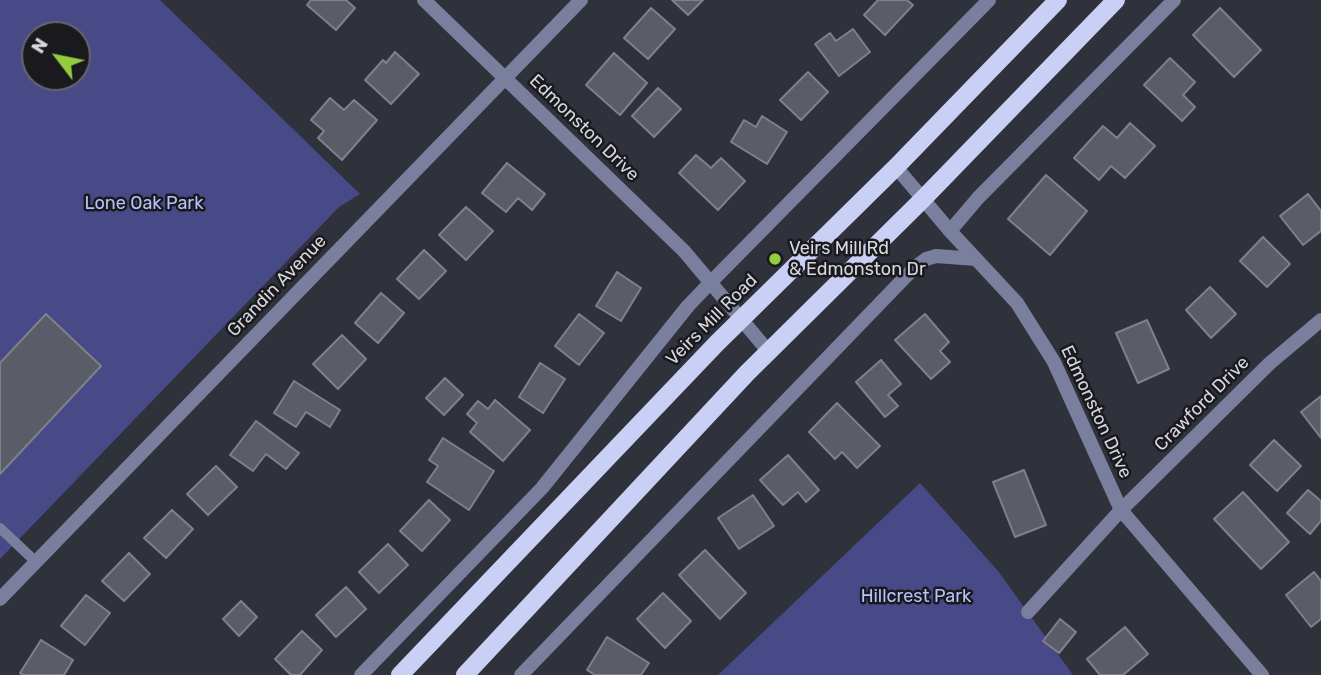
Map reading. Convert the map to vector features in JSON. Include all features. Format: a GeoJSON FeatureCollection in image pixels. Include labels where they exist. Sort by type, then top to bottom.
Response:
{"type":"FeatureCollection","features":[{"type":"Feature","properties":{"kind":"main road","name":"Veirs Mill Road"},"geometry":{"type":"LineString","coordinates":[[400,675],[740,320],[896,167],[1058,0]]}},
{"type":"Feature","properties":{"kind":"main road"},"geometry":{"type":"LineString","coordinates":[[465,675],[768,351],[922,200],[1116,0]]}},
{"type":"Feature","properties":{"kind":"street","name":"Edmonston Drive"},"geometry":{"type":"LineString","coordinates":[[424,0],[684,251],[768,351]]}},
{"type":"Feature","properties":{"kind":"street","name":"Grandin Avenue"},"geometry":{"type":"LineString","coordinates":[[1,597],[581,0]]}},
{"type":"Feature","properties":{"kind":"street","name":"Veirs Mill Road"},"geometry":{"type":"LineString","coordinates":[[361,675],[542,488],[688,306],[989,0]]}},
{"type":"Feature","properties":{"kind":"street"},"geometry":{"type":"LineString","coordinates":[[950,231],[978,198],[1174,0]]}},
{"type":"Feature","properties":{"kind":"street","name":"Edmonston Drive"},"geometry":{"type":"LineString","coordinates":[[896,167],[922,200],[1017,303],[1054,362],[1121,510],[1262,675]]}},
{"type":"Feature","properties":{"kind":"street"},"geometry":{"type":"LineString","coordinates":[[522,675],[914,268],[926,259],[936,256],[976,259]]}},
{"type":"Feature","properties":{"kind":"street","name":"Crawford Drive"},"geometry":{"type":"LineString","coordinates":[[1028,612],[1121,510],[1270,363],[1321,320]]}},
{"type":"Feature","properties":{"kind":"lane"},"geometry":{"type":"LineString","coordinates":[[0,528],[36,562]]}},
{"type":"Feature","properties":{"kind":"green space","name":"Lone Oak Park"},"geometry":{"type":"Polygon","coordinates":[[[0,0],[160,0],[360,194],[339,207],[0,559],[0,0]]]}},
{"type":"Feature","properties":{"kind":"green space","name":"Hillcrest Park"},"geometry":{"type":"Polygon","coordinates":[[[920,483],[998,571],[1073,675],[718,675],[920,483]]]}},
{"type":"Feature","properties":{"kind":"building"},"geometry":{"type":"Polygon","coordinates":[[[311,0],[346,0],[355,8],[336,30],[307,5],[311,0]]]}},
{"type":"Feature","properties":{"kind":"building"},"geometry":{"type":"Polygon","coordinates":[[[672,0],[703,0],[688,15],[672,0]]]}},
{"type":"Feature","properties":{"kind":"building"},"geometry":{"type":"Polygon","coordinates":[[[878,0],[907,0],[913,5],[885,35],[864,15],[878,0]]]}},
{"type":"Feature","properties":{"kind":"building"},"geometry":{"type":"Polygon","coordinates":[[[651,8],[675,29],[648,59],[624,38],[651,8]]]}},
{"type":"Feature","properties":{"kind":"building"},"geometry":{"type":"Polygon","coordinates":[[[1220,8],[1261,50],[1234,77],[1193,35],[1220,8]]]}},
{"type":"Feature","properties":{"kind":"building"},"geometry":{"type":"Polygon","coordinates":[[[853,29],[870,52],[839,76],[815,44],[830,33],[836,41],[853,29]]]}},
{"type":"Feature","properties":{"kind":"building"},"geometry":{"type":"Polygon","coordinates":[[[395,52],[419,74],[391,104],[365,80],[383,60],[386,63],[395,52]]]}},
{"type":"Feature","properties":{"kind":"building"},"geometry":{"type":"Polygon","coordinates":[[[614,53],[647,83],[620,115],[586,85],[614,53]]]}},
{"type":"Feature","properties":{"kind":"building"},"geometry":{"type":"Polygon","coordinates":[[[1170,58],[1195,82],[1183,95],[1195,107],[1182,121],[1144,85],[1170,58]]]}},
{"type":"Feature","properties":{"kind":"building"},"geometry":{"type":"Polygon","coordinates":[[[808,72],[828,92],[801,120],[780,100],[808,72]]]}},
{"type":"Feature","properties":{"kind":"building"},"geometry":{"type":"Polygon","coordinates":[[[658,88],[681,109],[654,137],[632,116],[658,88]]]}},
{"type":"Feature","properties":{"kind":"building"},"geometry":{"type":"Polygon","coordinates":[[[330,98],[344,110],[354,100],[377,120],[342,160],[318,138],[324,131],[311,120],[330,98]]]}},
{"type":"Feature","properties":{"kind":"building"},"geometry":{"type":"Polygon","coordinates":[[[762,116],[787,132],[767,164],[731,142],[744,120],[756,127],[762,116]]]}},
{"type":"Feature","properties":{"kind":"building"},"geometry":{"type":"Polygon","coordinates":[[[1130,123],[1155,146],[1125,178],[1111,166],[1099,180],[1074,158],[1103,126],[1117,138],[1130,123]]]}},
{"type":"Feature","properties":{"kind":"building"},"geometry":{"type":"Polygon","coordinates":[[[696,155],[711,168],[721,158],[745,181],[718,210],[679,173],[696,155]]]}},
{"type":"Feature","properties":{"kind":"building"},"geometry":{"type":"Polygon","coordinates":[[[507,163],[545,194],[532,210],[518,198],[506,212],[482,193],[507,163]]]}},
{"type":"Feature","properties":{"kind":"building"},"geometry":{"type":"Polygon","coordinates":[[[1046,175],[1087,211],[1050,255],[1008,219],[1046,175]]]}},
{"type":"Feature","properties":{"kind":"building"},"geometry":{"type":"Polygon","coordinates":[[[1308,194],[1321,211],[1321,231],[1303,245],[1280,216],[1308,194]]]}},
{"type":"Feature","properties":{"kind":"building"},"geometry":{"type":"Polygon","coordinates":[[[466,207],[493,231],[466,260],[439,235],[466,207]]]}},
{"type":"Feature","properties":{"kind":"building"},"geometry":{"type":"Polygon","coordinates":[[[1263,237],[1290,264],[1267,287],[1240,261],[1263,237]]]}},
{"type":"Feature","properties":{"kind":"building"},"geometry":{"type":"Polygon","coordinates":[[[424,250],[446,271],[419,299],[397,279],[424,250]]]}},
{"type":"Feature","properties":{"kind":"building"},"geometry":{"type":"Polygon","coordinates":[[[617,272],[641,288],[621,321],[596,306],[617,272]]]}},
{"type":"Feature","properties":{"kind":"building"},"geometry":{"type":"Polygon","coordinates":[[[1210,287],[1236,314],[1211,338],[1186,310],[1210,287]]]}},
{"type":"Feature","properties":{"kind":"building"},"geometry":{"type":"Polygon","coordinates":[[[381,293],[404,313],[378,343],[355,323],[381,293]]]}},
{"type":"Feature","properties":{"kind":"building"},"geometry":{"type":"Polygon","coordinates":[[[46,314],[101,366],[0,474],[0,363],[46,314]]]}},
{"type":"Feature","properties":{"kind":"building"},"geometry":{"type":"Polygon","coordinates":[[[579,314],[604,333],[579,365],[555,346],[579,314]]]}},
{"type":"Feature","properties":{"kind":"building"},"geometry":{"type":"Polygon","coordinates":[[[925,314],[949,342],[940,351],[950,362],[931,379],[895,340],[925,314]]]}},
{"type":"Feature","properties":{"kind":"building"},"geometry":{"type":"Polygon","coordinates":[[[1147,320],[1169,369],[1138,383],[1116,333],[1147,320]]]}},
{"type":"Feature","properties":{"kind":"building"},"geometry":{"type":"Polygon","coordinates":[[[342,335],[366,359],[338,389],[313,364],[342,335]]]}},
{"type":"Feature","properties":{"kind":"building"},"geometry":{"type":"Polygon","coordinates":[[[881,360],[901,384],[888,395],[898,406],[885,417],[856,382],[881,360]]]}},
{"type":"Feature","properties":{"kind":"building"},"geometry":{"type":"Polygon","coordinates":[[[540,363],[565,379],[543,413],[519,397],[540,363]]]}},
{"type":"Feature","properties":{"kind":"building"},"geometry":{"type":"Polygon","coordinates":[[[445,378],[463,395],[444,415],[426,398],[445,378]]]}},
{"type":"Feature","properties":{"kind":"building"},"geometry":{"type":"Polygon","coordinates":[[[294,381],[340,410],[330,427],[306,412],[296,427],[274,413],[294,381]]]}},
{"type":"Feature","properties":{"kind":"building"},"geometry":{"type":"Polygon","coordinates":[[[1321,396],[1321,438],[1301,412],[1321,396]]]}},
{"type":"Feature","properties":{"kind":"building"},"geometry":{"type":"Polygon","coordinates":[[[495,400],[530,430],[503,461],[470,432],[477,423],[467,414],[478,401],[488,409],[495,400]]]}},
{"type":"Feature","properties":{"kind":"building"},"geometry":{"type":"Polygon","coordinates":[[[837,403],[880,446],[857,468],[842,452],[835,459],[809,432],[837,403]]]}},
{"type":"Feature","properties":{"kind":"building"},"geometry":{"type":"Polygon","coordinates":[[[256,421],[299,453],[286,469],[266,454],[253,471],[230,455],[256,421]]]}},
{"type":"Feature","properties":{"kind":"building"},"geometry":{"type":"Polygon","coordinates":[[[443,438],[494,471],[469,510],[427,482],[438,466],[429,460],[443,438]]]}},
{"type":"Feature","properties":{"kind":"building"},"geometry":{"type":"Polygon","coordinates":[[[1274,440],[1301,466],[1277,491],[1250,465],[1274,440]]]}},
{"type":"Feature","properties":{"kind":"building"},"geometry":{"type":"Polygon","coordinates":[[[788,455],[819,490],[806,502],[798,492],[783,505],[760,480],[788,455]]]}},
{"type":"Feature","properties":{"kind":"building"},"geometry":{"type":"Polygon","coordinates":[[[216,466],[237,487],[208,515],[187,494],[216,466]]]}},
{"type":"Feature","properties":{"kind":"building"},"geometry":{"type":"Polygon","coordinates":[[[1024,470],[1046,525],[1015,537],[993,482],[1024,470]]]}},
{"type":"Feature","properties":{"kind":"building"},"geometry":{"type":"Polygon","coordinates":[[[1308,490],[1321,501],[1321,521],[1310,534],[1287,513],[1308,490]]]}},
{"type":"Feature","properties":{"kind":"building"},"geometry":{"type":"Polygon","coordinates":[[[1243,492],[1289,542],[1261,569],[1214,519],[1243,492]]]}},
{"type":"Feature","properties":{"kind":"building"},"geometry":{"type":"Polygon","coordinates":[[[753,495],[774,526],[739,549],[718,518],[753,495]]]}},
{"type":"Feature","properties":{"kind":"building"},"geometry":{"type":"Polygon","coordinates":[[[429,500],[450,520],[422,551],[400,531],[429,500]]]}},
{"type":"Feature","properties":{"kind":"building"},"geometry":{"type":"Polygon","coordinates":[[[172,510],[193,529],[166,558],[144,538],[172,510]]]}},
{"type":"Feature","properties":{"kind":"building"},"geometry":{"type":"Polygon","coordinates":[[[388,544],[408,565],[379,593],[359,572],[388,544]]]}},
{"type":"Feature","properties":{"kind":"building"},"geometry":{"type":"Polygon","coordinates":[[[705,550],[746,593],[720,619],[679,575],[705,550]]]}},
{"type":"Feature","properties":{"kind":"building"},"geometry":{"type":"Polygon","coordinates":[[[129,553],[150,574],[124,601],[102,581],[129,553]]]}},
{"type":"Feature","properties":{"kind":"building"},"geometry":{"type":"Polygon","coordinates":[[[1314,572],[1321,581],[1321,619],[1311,627],[1286,595],[1314,572]]]}},
{"type":"Feature","properties":{"kind":"building"},"geometry":{"type":"Polygon","coordinates":[[[346,587],[366,609],[336,637],[316,615],[346,587]]]}},
{"type":"Feature","properties":{"kind":"building"},"geometry":{"type":"Polygon","coordinates":[[[663,593],[691,621],[665,648],[637,619],[663,593]]]}},
{"type":"Feature","properties":{"kind":"building"},"geometry":{"type":"Polygon","coordinates":[[[86,595],[110,613],[85,645],[61,626],[86,595]]]}},
{"type":"Feature","properties":{"kind":"building"},"geometry":{"type":"Polygon","coordinates":[[[241,601],[257,617],[239,636],[223,619],[241,601]]]}},
{"type":"Feature","properties":{"kind":"building"},"geometry":{"type":"Polygon","coordinates":[[[1060,619],[1076,632],[1059,653],[1043,641],[1060,619]]]}},
{"type":"Feature","properties":{"kind":"building"},"geometry":{"type":"Polygon","coordinates":[[[1125,627],[1148,654],[1123,675],[1100,675],[1087,659],[1125,627]]]}},
{"type":"Feature","properties":{"kind":"building"},"geometry":{"type":"Polygon","coordinates":[[[302,631],[322,650],[300,675],[291,675],[275,659],[302,631]]]}},
{"type":"Feature","properties":{"kind":"building"},"geometry":{"type":"Polygon","coordinates":[[[607,637],[649,663],[641,675],[595,675],[587,670],[607,637]]]}},
{"type":"Feature","properties":{"kind":"building"},"geometry":{"type":"Polygon","coordinates":[[[41,640],[73,660],[64,675],[20,673],[41,640]]]}},
{"type":"Feature","properties":{"kind":"place","name":"Veirs Mill Rd & Edmonston Dr"},"geometry":{"type":"Point","coordinates":[775,259]}}]}
